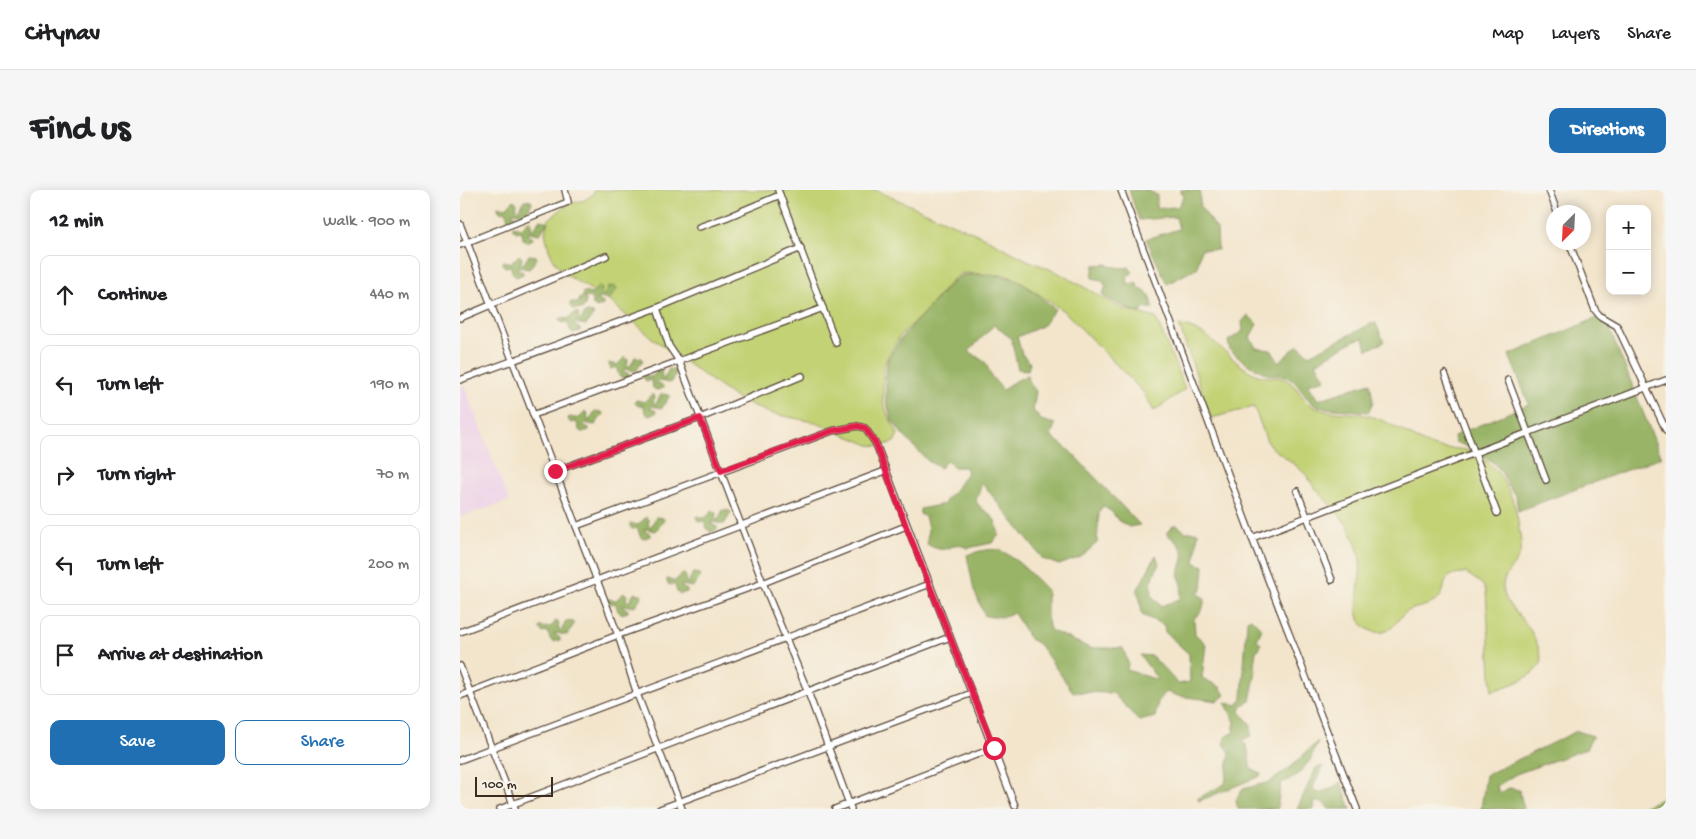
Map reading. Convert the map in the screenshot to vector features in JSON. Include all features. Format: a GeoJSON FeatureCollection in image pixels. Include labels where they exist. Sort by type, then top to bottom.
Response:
{"type":"FeatureCollection","features":[{"type":"Feature","properties":{"kind":"street"},"geometry":{"type":"LineString","coordinates":[[460,245],[568,202],[565,190]]}},
{"type":"Feature","properties":{"kind":"street"},"geometry":{"type":"LineString","coordinates":[[1121,190],[1252,538],[1357,809]]}},
{"type":"Feature","properties":{"kind":"street"},"geometry":{"type":"LineString","coordinates":[[1549,190],[1554,205]]}},
{"type":"Feature","properties":{"kind":"street"},"geometry":{"type":"LineString","coordinates":[[698,227],[725,218],[779,192],[836,344]]}},
{"type":"Feature","properties":{"kind":"street"},"geometry":{"type":"LineString","coordinates":[[460,224],[618,635],[637,694],[682,809]]}},
{"type":"Feature","properties":{"kind":"street"},"geometry":{"type":"LineString","coordinates":[[460,380],[657,308],[801,248]]}},
{"type":"Feature","properties":{"kind":"street"},"geometry":{"type":"LineString","coordinates":[[1572,250],[1595,310],[1600,316],[1617,326],[1666,430]]}},
{"type":"Feature","properties":{"kind":"street"},"geometry":{"type":"LineString","coordinates":[[460,318],[606,256]]}},
{"type":"Feature","properties":{"kind":"street"},"geometry":{"type":"LineString","coordinates":[[657,308],[669,346],[679,361],[763,583],[808,692],[850,806]]}},
{"type":"Feature","properties":{"kind":"street"},"geometry":{"type":"LineString","coordinates":[[533,415],[823,308]]}},
{"type":"Feature","properties":{"kind":"street"},"geometry":{"type":"LineString","coordinates":[[1445,374],[1497,513]]}},
{"type":"Feature","properties":{"kind":"street"},"geometry":{"type":"LineString","coordinates":[[555,471],[700,418],[802,376]]}},
{"type":"Feature","properties":{"kind":"street"},"geometry":{"type":"LineString","coordinates":[[1508,380],[1546,480]]}},
{"type":"Feature","properties":{"kind":"street"},"geometry":{"type":"LineString","coordinates":[[1252,538],[1666,380]]}},
{"type":"Feature","properties":{"kind":"street"},"geometry":{"type":"LineString","coordinates":[[576,526],[832,431],[858,426],[865,428],[876,444],[906,526],[994,748],[1016,808],[1007,809]]}},
{"type":"Feature","properties":{"kind":"street"},"geometry":{"type":"LineString","coordinates":[[460,632],[885,471]]}},
{"type":"Feature","properties":{"kind":"street"},"geometry":{"type":"LineString","coordinates":[[1297,490],[1332,580]]}},
{"type":"Feature","properties":{"kind":"street"},"geometry":{"type":"LineString","coordinates":[[460,696],[618,635],[763,583],[906,526]]}},
{"type":"Feature","properties":{"kind":"street"},"geometry":{"type":"LineString","coordinates":[[460,760],[930,584]]}},
{"type":"Feature","properties":{"kind":"street"},"geometry":{"type":"LineString","coordinates":[[500,809],[514,806],[950,637]]}},
{"type":"Feature","properties":{"kind":"street"},"geometry":{"type":"LineString","coordinates":[[460,666],[514,806]]}},
{"type":"Feature","properties":{"kind":"street"},"geometry":{"type":"LineString","coordinates":[[660,809],[972,693]]}},
{"type":"Feature","properties":{"kind":"street"},"geometry":{"type":"LineString","coordinates":[[835,809],[850,806],[994,748]]}},
{"type":"Feature","properties":{"kind":"shaded area"},"geometry":{"type":"Polygon","coordinates":[[[464,385],[509,501],[460,517],[460,387],[464,385]]]}},
{"type":"Feature","properties":{"kind":"green space"},"geometry":{"type":"Polygon","coordinates":[[[595,190],[875,190],[979,235],[1027,260],[1057,272],[1123,309],[1156,318],[1185,389],[1154,411],[1143,392],[1065,312],[1016,279],[1005,275],[962,273],[951,281],[924,313],[900,336],[887,358],[883,372],[883,401],[898,434],[894,442],[882,446],[869,445],[814,422],[769,413],[733,396],[652,338],[611,302],[565,274],[554,261],[545,233],[548,220],[568,204],[585,200],[595,190]]]}},
{"type":"Feature","properties":{"kind":"green space"},"geometry":{"type":"Polygon","coordinates":[[[1129,190],[1147,190],[1157,195],[1157,208],[1178,207],[1184,196],[1180,190],[1200,190],[1200,206],[1217,229],[1218,250],[1201,249],[1197,268],[1167,284],[1146,239],[1179,229],[1176,217],[1139,220],[1129,190]]]}},
{"type":"Feature","properties":{"kind":"green space"},"geometry":{"type":"Polygon","coordinates":[[[514,200],[517,203],[516,208],[519,210],[524,200],[531,201],[532,203],[525,214],[513,212],[512,214],[518,217],[518,219],[512,221],[508,219],[506,212],[500,212],[498,206],[506,208],[514,200]]]}},
{"type":"Feature","properties":{"kind":"green space"},"geometry":{"type":"Polygon","coordinates":[[[529,220],[532,223],[531,228],[534,230],[539,220],[546,221],[547,223],[540,234],[529,232],[527,234],[533,239],[527,242],[523,239],[522,232],[516,232],[513,226],[522,228],[529,220]]]}},
{"type":"Feature","properties":{"kind":"green space"},"geometry":{"type":"Polygon","coordinates":[[[519,255],[522,258],[521,263],[523,265],[529,255],[536,256],[537,258],[529,269],[518,267],[517,269],[523,272],[523,274],[516,277],[511,267],[505,267],[502,264],[503,261],[511,263],[519,255]]]}},
{"type":"Feature","properties":{"kind":"green space"},"geometry":{"type":"Polygon","coordinates":[[[1108,264],[1108,266],[1129,267],[1133,272],[1127,277],[1128,285],[1136,282],[1139,289],[1146,291],[1147,295],[1150,296],[1153,308],[1143,309],[1141,313],[1136,312],[1102,295],[1106,287],[1102,280],[1092,278],[1094,265],[1108,264]]]}},
{"type":"Feature","properties":{"kind":"green space"},"geometry":{"type":"Polygon","coordinates":[[[962,275],[992,275],[1009,278],[1030,289],[1055,309],[1042,326],[1017,337],[1022,354],[1030,363],[1028,370],[1018,369],[1011,338],[994,325],[969,351],[986,363],[991,376],[1003,390],[1010,384],[1028,375],[1028,381],[1036,391],[1033,410],[1041,420],[1055,424],[1051,436],[1070,451],[1140,525],[1129,527],[1118,520],[1111,511],[1102,506],[1099,513],[1097,543],[1081,557],[1059,565],[1043,559],[982,483],[976,501],[981,508],[991,515],[995,522],[999,535],[992,543],[968,548],[957,544],[942,549],[927,544],[928,528],[925,516],[920,514],[920,509],[945,504],[946,499],[954,492],[968,471],[964,467],[954,467],[947,460],[940,468],[928,461],[902,434],[892,420],[886,401],[886,373],[888,359],[902,337],[952,282],[962,275]]]}},
{"type":"Feature","properties":{"kind":"green space"},"geometry":{"type":"Polygon","coordinates":[[[599,286],[602,289],[601,294],[604,296],[609,286],[616,287],[617,289],[609,300],[597,299],[603,305],[596,308],[589,297],[585,298],[586,302],[583,309],[573,309],[570,304],[571,302],[580,303],[579,299],[583,297],[583,292],[591,294],[599,286]]]}},
{"type":"Feature","properties":{"kind":"green space"},"geometry":{"type":"Polygon","coordinates":[[[576,312],[579,314],[578,319],[580,321],[586,312],[594,314],[586,325],[575,323],[574,325],[580,331],[573,333],[568,323],[562,323],[559,320],[560,318],[568,319],[576,312]]]}},
{"type":"Feature","properties":{"kind":"green space"},"geometry":{"type":"Polygon","coordinates":[[[1248,315],[1257,324],[1250,337],[1256,348],[1271,350],[1279,362],[1298,345],[1309,355],[1375,322],[1384,342],[1367,350],[1364,338],[1355,340],[1316,363],[1325,379],[1308,384],[1318,400],[1370,383],[1373,401],[1369,412],[1324,408],[1313,404],[1295,382],[1285,376],[1267,374],[1247,364],[1230,350],[1228,341],[1243,331],[1242,322],[1248,315]]]}},
{"type":"Feature","properties":{"kind":"green space"},"geometry":{"type":"Polygon","coordinates":[[[1604,315],[1661,457],[1518,511],[1516,496],[1495,464],[1479,452],[1455,442],[1454,436],[1529,404],[1509,355],[1604,315]]]}},
{"type":"Feature","properties":{"kind":"green space"},"geometry":{"type":"Polygon","coordinates":[[[1179,325],[1205,335],[1247,370],[1255,374],[1287,380],[1314,407],[1327,411],[1370,416],[1432,446],[1469,451],[1492,466],[1509,490],[1517,516],[1521,541],[1521,549],[1517,560],[1504,581],[1504,593],[1509,604],[1535,638],[1542,662],[1538,668],[1520,681],[1492,691],[1486,591],[1482,584],[1466,573],[1456,574],[1447,578],[1443,591],[1437,600],[1408,611],[1391,629],[1376,632],[1369,630],[1363,625],[1357,612],[1360,562],[1352,533],[1307,476],[1271,447],[1254,407],[1211,418],[1179,325]]]}},
{"type":"Feature","properties":{"kind":"green space"},"geometry":{"type":"Polygon","coordinates":[[[625,357],[630,367],[635,357],[642,358],[643,360],[636,371],[624,369],[623,371],[629,374],[629,376],[623,378],[619,376],[615,367],[611,369],[609,363],[617,365],[625,357]]]}},
{"type":"Feature","properties":{"kind":"green space"},"geometry":{"type":"Polygon","coordinates":[[[659,369],[664,379],[669,369],[676,370],[677,372],[670,383],[659,381],[657,383],[664,388],[657,390],[653,388],[652,381],[646,381],[643,377],[644,375],[652,377],[659,369]]]}},
{"type":"Feature","properties":{"kind":"green space"},"geometry":{"type":"Polygon","coordinates":[[[652,394],[655,397],[653,402],[656,404],[661,394],[669,395],[669,397],[662,408],[651,406],[650,408],[656,411],[656,413],[649,416],[645,413],[644,406],[638,406],[635,403],[636,400],[644,402],[652,394]]]}},
{"type":"Feature","properties":{"kind":"green space"},"geometry":{"type":"Polygon","coordinates":[[[585,411],[588,414],[587,418],[589,421],[595,411],[602,412],[603,414],[595,425],[584,423],[583,425],[589,428],[589,430],[582,432],[579,430],[577,423],[571,423],[568,420],[569,417],[579,418],[585,411]]]}},
{"type":"Feature","properties":{"kind":"green space"},"geometry":{"type":"Polygon","coordinates":[[[713,510],[716,513],[715,518],[718,520],[723,510],[730,511],[731,513],[724,524],[712,522],[711,524],[717,527],[717,529],[711,532],[707,529],[705,522],[699,522],[697,516],[705,518],[713,510]]]}},
{"type":"Feature","properties":{"kind":"green space"},"geometry":{"type":"Polygon","coordinates":[[[646,517],[649,520],[648,525],[651,527],[656,517],[663,518],[664,520],[656,531],[645,529],[644,531],[650,534],[650,536],[643,539],[638,529],[632,529],[630,523],[638,525],[646,517]]]}},
{"type":"Feature","properties":{"kind":"green space"},"geometry":{"type":"Polygon","coordinates":[[[1175,524],[1186,532],[1198,532],[1195,563],[1204,566],[1202,589],[1197,593],[1205,599],[1202,611],[1194,618],[1195,634],[1206,644],[1202,678],[1220,687],[1225,695],[1218,701],[1178,696],[1166,692],[1158,702],[1155,717],[1139,721],[1113,693],[1073,692],[1039,644],[1030,639],[1014,613],[1004,617],[985,616],[974,590],[967,555],[990,550],[1004,552],[1024,567],[1047,590],[1047,616],[1050,630],[1090,648],[1123,648],[1128,663],[1127,670],[1158,680],[1140,655],[1152,656],[1178,684],[1190,682],[1189,654],[1165,632],[1164,625],[1142,615],[1137,591],[1156,555],[1159,564],[1151,581],[1152,596],[1161,606],[1180,599],[1182,584],[1178,574],[1183,560],[1182,550],[1166,533],[1175,524]]]}},
{"type":"Feature","properties":{"kind":"green space"},"geometry":{"type":"Polygon","coordinates":[[[683,573],[688,583],[693,573],[700,574],[701,576],[693,587],[682,585],[681,587],[687,590],[687,592],[680,594],[677,592],[675,585],[669,585],[667,579],[675,581],[683,573]]]}},
{"type":"Feature","properties":{"kind":"green space"},"geometry":{"type":"Polygon","coordinates":[[[624,593],[627,595],[626,600],[629,602],[634,593],[641,594],[642,596],[634,607],[623,605],[628,612],[621,614],[616,604],[610,604],[608,599],[616,600],[624,593]]]}},
{"type":"Feature","properties":{"kind":"green space"},"geometry":{"type":"Polygon","coordinates":[[[1251,618],[1262,629],[1257,640],[1261,644],[1260,648],[1256,651],[1254,664],[1256,671],[1250,701],[1242,705],[1240,712],[1251,725],[1251,736],[1242,740],[1248,750],[1251,769],[1261,774],[1199,801],[1198,798],[1225,784],[1230,752],[1224,744],[1225,737],[1233,733],[1235,722],[1225,702],[1237,705],[1242,698],[1247,620],[1251,618]]]}},
{"type":"Feature","properties":{"kind":"green space"},"geometry":{"type":"Polygon","coordinates":[[[556,621],[559,623],[558,628],[561,631],[566,621],[573,622],[574,624],[567,635],[555,633],[560,640],[554,642],[550,639],[547,631],[543,633],[540,627],[552,626],[556,621]]]}},
{"type":"Feature","properties":{"kind":"green space"},"geometry":{"type":"Polygon","coordinates":[[[1577,731],[1593,736],[1586,749],[1516,774],[1497,786],[1499,794],[1509,788],[1519,790],[1524,809],[1481,809],[1486,775],[1577,731]]]}},
{"type":"Feature","properties":{"kind":"green space"},"geometry":{"type":"Polygon","coordinates":[[[1318,741],[1310,760],[1296,777],[1281,783],[1277,809],[1238,809],[1236,800],[1243,789],[1270,782],[1291,767],[1318,741]]]}},
{"type":"Feature","properties":{"kind":"green space"},"geometry":{"type":"Polygon","coordinates":[[[1323,766],[1313,788],[1317,793],[1328,790],[1341,782],[1351,809],[1329,809],[1323,802],[1313,802],[1314,809],[1297,809],[1316,768],[1323,766]]]}},
{"type":"Feature","properties":{"kind":"green space"},"geometry":{"type":"Polygon","coordinates":[[[1666,797],[1666,809],[1637,809],[1666,797]]]}},
{"type":"Feature","properties":{"kind":"route"},"geometry":{"type":"LineString","coordinates":[[555,471],[700,418],[721,471],[832,431],[858,426],[865,428],[876,444],[906,526],[994,748]]}}]}
